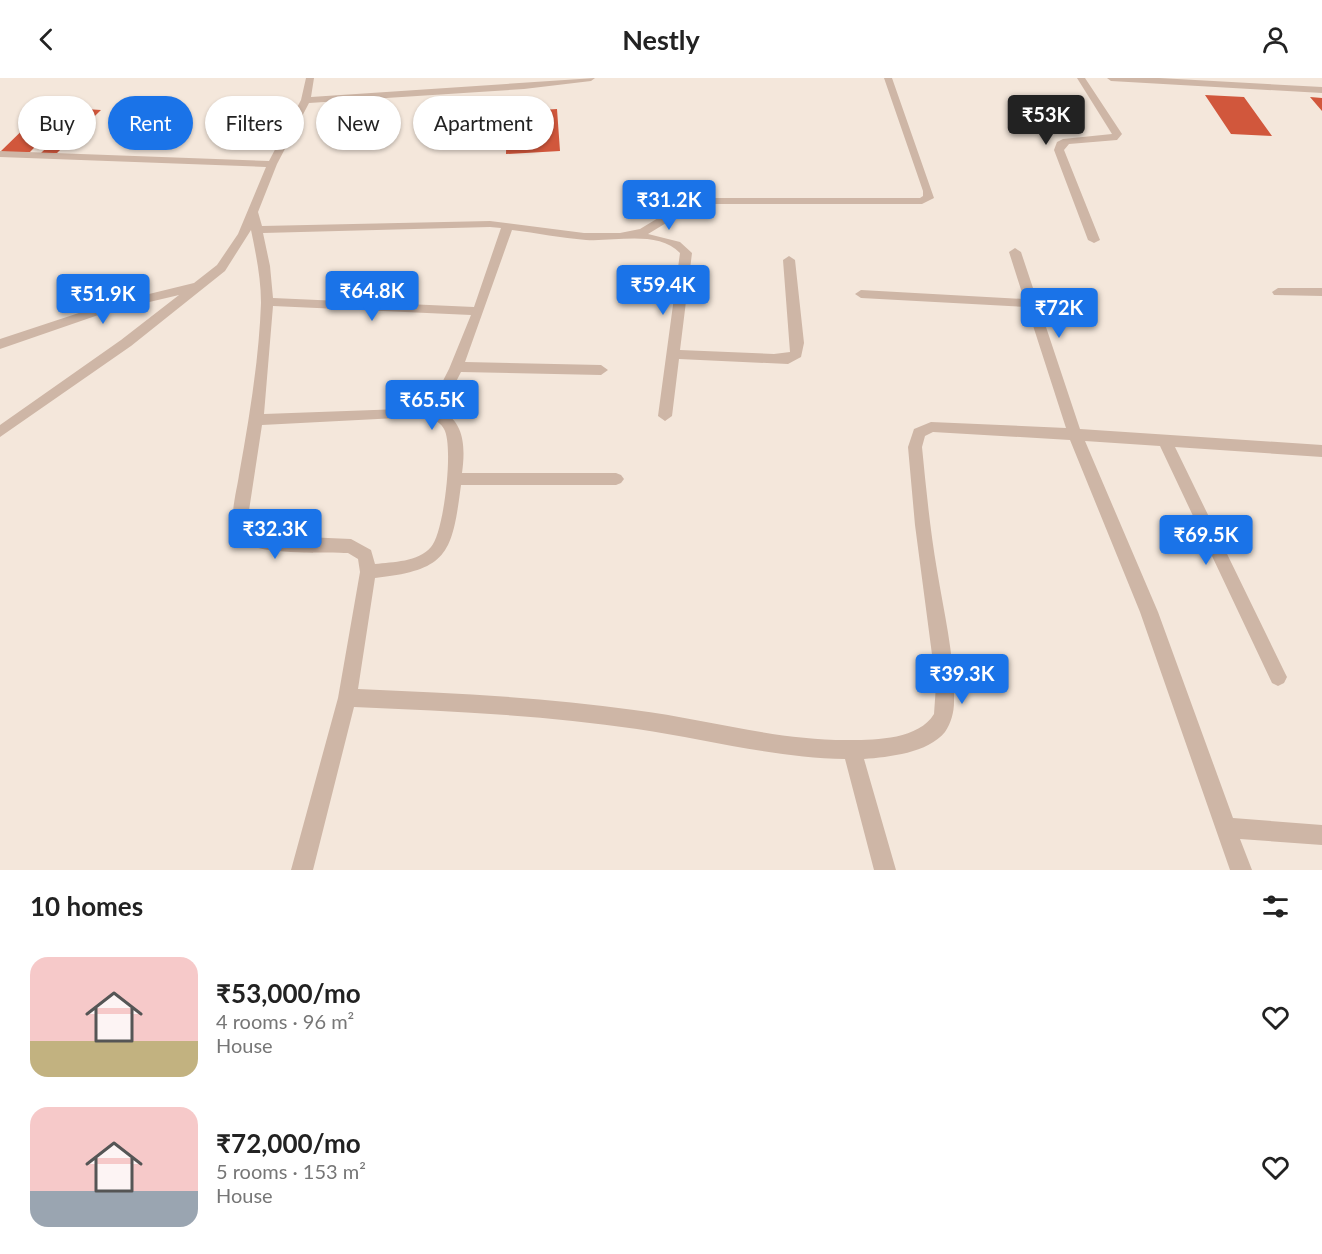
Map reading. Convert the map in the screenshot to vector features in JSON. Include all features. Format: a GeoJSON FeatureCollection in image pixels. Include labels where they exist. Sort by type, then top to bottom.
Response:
{"type":"FeatureCollection","features":[{"type":"Feature","properties":{"kind":"street"},"geometry":{"type":"LineString","coordinates":[[0,432],[126,343],[200,286],[235,250],[272,164],[306,100],[310,78]]}},
{"type":"Feature","properties":{"kind":"street"},"geometry":{"type":"LineString","coordinates":[[306,100],[591,78]]}},
{"type":"Feature","properties":{"kind":"street"},"geometry":{"type":"LineString","coordinates":[[634,235],[646,231],[687,205],[701,201],[908,203],[929,198],[888,78]]}},
{"type":"Feature","properties":{"kind":"street"},"geometry":{"type":"LineString","coordinates":[[1081,78],[1117,134],[1114,138],[1067,141],[1061,144],[1059,150],[1094,240]]}},
{"type":"Feature","properties":{"kind":"street"},"geometry":{"type":"LineString","coordinates":[[1111,78],[1322,90]]}},
{"type":"Feature","properties":{"kind":"street"},"geometry":{"type":"LineString","coordinates":[[0,154],[272,164]]}},
{"type":"Feature","properties":{"kind":"street"},"geometry":{"type":"LineString","coordinates":[[253,212],[264,267],[267,302],[256,420],[240,517],[243,534],[256,542],[351,546],[365,555],[368,572],[347,698],[302,870]]}},
{"type":"Feature","properties":{"kind":"street"},"geometry":{"type":"LineString","coordinates":[[433,414],[457,367],[508,225]]}},
{"type":"Feature","properties":{"kind":"street"},"geometry":{"type":"LineString","coordinates":[[257,230],[508,225],[601,237],[634,235],[682,246],[686,253],[665,416]]}},
{"type":"Feature","properties":{"kind":"street"},"geometry":{"type":"LineString","coordinates":[[1015,252],[1075,435],[1149,612],[1241,870]]}},
{"type":"Feature","properties":{"kind":"street"},"geometry":{"type":"LineString","coordinates":[[674,354],[774,359],[788,359],[796,354],[797,343],[789,260]]}},
{"type":"Feature","properties":{"kind":"street"},"geometry":{"type":"LineString","coordinates":[[0,344],[104,309],[154,295],[200,286]]}},
{"type":"Feature","properties":{"kind":"street"},"geometry":{"type":"LineString","coordinates":[[1278,292],[1322,292]]}},
{"type":"Feature","properties":{"kind":"street"},"geometry":{"type":"LineString","coordinates":[[861,294],[1031,303]]}},
{"type":"Feature","properties":{"kind":"street"},"geometry":{"type":"LineString","coordinates":[[267,302],[478,311]]}},
{"type":"Feature","properties":{"kind":"street"},"geometry":{"type":"LineString","coordinates":[[457,367],[601,370]]}},
{"type":"Feature","properties":{"kind":"street"},"geometry":{"type":"LineString","coordinates":[[256,420],[416,412],[433,414],[446,419],[454,434],[457,450],[446,534],[438,551],[405,568],[368,572]]}},
{"type":"Feature","properties":{"kind":"street"},"geometry":{"type":"LineString","coordinates":[[347,698],[467,702],[556,711],[638,720],[805,748],[852,750],[900,744],[929,736],[943,717],[946,690],[925,547],[915,447],[919,433],[931,427],[1322,451]]}},
{"type":"Feature","properties":{"kind":"street"},"geometry":{"type":"LineString","coordinates":[[1165,441],[1278,677]]}},
{"type":"Feature","properties":{"kind":"street"},"geometry":{"type":"LineString","coordinates":[[453,479],[616,479]]}},
{"type":"Feature","properties":{"kind":"street"},"geometry":{"type":"LineString","coordinates":[[852,750],[885,870]]}},
{"type":"Feature","properties":{"kind":"street"},"geometry":{"type":"LineString","coordinates":[[1226,828],[1322,835]]}},
{"type":"Feature","properties":{"kind":"building"},"geometry":{"type":"Polygon","coordinates":[[[1205,95],[1244,97],[1272,136],[1231,134],[1205,95]]]}},
{"type":"Feature","properties":{"kind":"building"},"geometry":{"type":"Polygon","coordinates":[[[1310,97],[1322,98],[1322,111],[1310,97]]]}},
{"type":"Feature","properties":{"kind":"building"},"geometry":{"type":"Polygon","coordinates":[[[554,109],[557,109],[560,151],[506,154],[506,150],[554,150],[554,109]]]}},
{"type":"Feature","properties":{"kind":"building"},"geometry":{"type":"Polygon","coordinates":[[[18,134],[18,150],[32,150],[30,152],[0,152],[18,134]]]}},
{"type":"Feature","properties":{"kind":"building"},"geometry":{"type":"Polygon","coordinates":[[[44,150],[60,150],[57,153],[41,153],[44,150]]]}}]}
